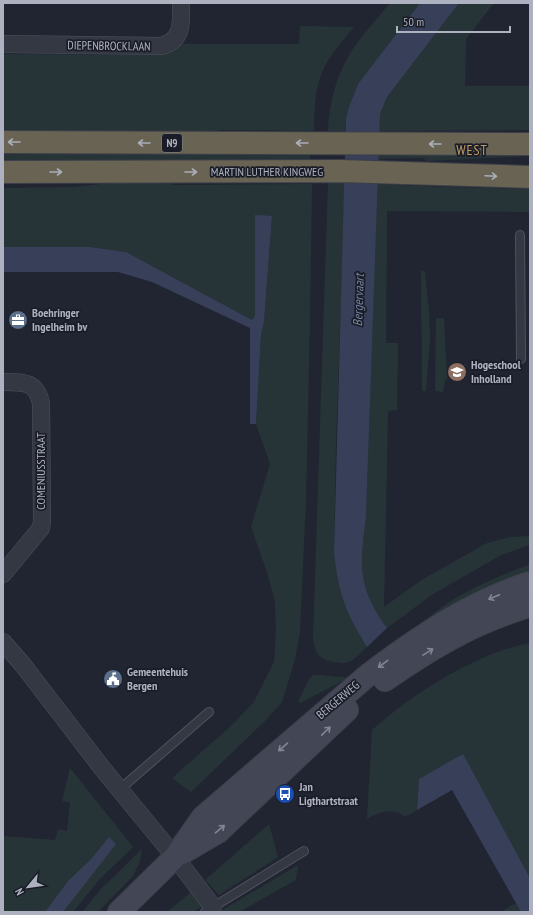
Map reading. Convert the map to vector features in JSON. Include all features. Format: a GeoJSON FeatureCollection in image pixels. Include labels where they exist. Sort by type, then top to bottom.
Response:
{"type":"FeatureCollection","features":[{"type":"Feature","properties":{"kind":"highway","name":"N9"},"geometry":{"type":"LineString","coordinates":[[3,142],[530,144]]}},
{"type":"Feature","properties":{"kind":"highway","name":"MARTIN LUTHER KINGWEG"},"geometry":{"type":"LineString","coordinates":[[3,172],[340,171],[530,177]]}},
{"type":"Feature","properties":{"kind":"main road","name":"BERGERWEG"},"geometry":{"type":"LineString","coordinates":[[119,912],[175,857],[204,817],[367,676],[392,657],[456,615],[530,582]]}},
{"type":"Feature","properties":{"kind":"main road","name":"BERGERWEG"},"geometry":{"type":"LineString","coordinates":[[175,857],[218,832],[374,687],[444,642],[492,619],[530,605]]}},
{"type":"Feature","properties":{"kind":"street","name":"DIEPENBROCKLAAN"},"geometry":{"type":"LineString","coordinates":[[3,44],[161,46],[171,43],[178,35],[181,26],[181,3]]}},
{"type":"Feature","properties":{"kind":"street","name":"COMENIUSSTRAAT"},"geometry":{"type":"LineString","coordinates":[[3,382],[24,382],[36,390],[39,396],[41,404],[42,514],[42,528],[3,574]]}},
{"type":"Feature","properties":{"kind":"street"},"geometry":{"type":"LineString","coordinates":[[3,642],[119,790],[175,857],[209,909]]}},
{"type":"Feature","properties":{"kind":"lane"},"geometry":{"type":"LineString","coordinates":[[520,235],[521,359]]}},
{"type":"Feature","properties":{"kind":"lane"},"geometry":{"type":"LineString","coordinates":[[119,790],[209,712]]}},
{"type":"Feature","properties":{"kind":"lane"},"geometry":{"type":"LineString","coordinates":[[209,909],[304,851]]}},
{"type":"Feature","properties":{"kind":"shaded area"},"geometry":{"type":"Polygon","coordinates":[[[390,3],[420,3],[358,84],[349,107],[345,131],[328,131],[330,112],[336,84],[343,66],[357,43],[390,3]]]}},
{"type":"Feature","properties":{"kind":"shaded area"},"geometry":{"type":"Polygon","coordinates":[[[459,3],[494,3],[466,39],[465,86],[530,86],[530,130],[379,131],[380,114],[387,97],[459,3]]]}},
{"type":"Feature","properties":{"kind":"shaded area"},"geometry":{"type":"Polygon","coordinates":[[[300,26],[354,27],[324,67],[316,94],[314,131],[219,130],[216,133],[3,133],[3,54],[160,55],[176,49],[180,44],[299,44],[300,26]]]}},
{"type":"Feature","properties":{"kind":"shaded area"},"geometry":{"type":"Polygon","coordinates":[[[3,151],[310,153],[310,161],[3,162],[3,151]]]}},
{"type":"Feature","properties":{"kind":"shaded area"},"geometry":{"type":"Polygon","coordinates":[[[379,152],[530,152],[530,156],[426,161],[424,158],[378,159],[379,152]]]}},
{"type":"Feature","properties":{"kind":"shaded area"},"geometry":{"type":"Polygon","coordinates":[[[129,181],[166,181],[173,185],[312,184],[306,499],[300,632],[295,659],[282,702],[267,719],[191,792],[172,778],[231,726],[254,702],[274,662],[276,631],[275,602],[268,575],[251,527],[270,464],[256,424],[261,335],[264,322],[272,217],[255,216],[255,316],[252,320],[126,252],[90,247],[3,247],[3,188],[73,187],[129,181]]]}},
{"type":"Feature","properties":{"kind":"shaded area"},"geometry":{"type":"Polygon","coordinates":[[[328,183],[345,183],[336,443],[334,553],[338,581],[343,600],[351,619],[367,647],[354,659],[344,663],[329,661],[321,657],[315,648],[313,639],[328,183]]]}},
{"type":"Feature","properties":{"kind":"shaded area"},"geometry":{"type":"Polygon","coordinates":[[[377,184],[530,189],[530,212],[387,211],[386,343],[398,343],[397,410],[388,411],[384,607],[423,579],[487,543],[510,537],[530,536],[530,545],[501,555],[433,594],[387,628],[367,594],[362,565],[362,548],[366,516],[377,184]]]}},
{"type":"Feature","properties":{"kind":"shaded area"},"geometry":{"type":"Polygon","coordinates":[[[421,271],[425,271],[429,312],[430,338],[426,391],[422,391],[421,271]]]}},
{"type":"Feature","properties":{"kind":"shaded area"},"geometry":{"type":"Polygon","coordinates":[[[436,318],[444,318],[447,380],[445,380],[443,392],[435,391],[436,318]]]}},
{"type":"Feature","properties":{"kind":"shaded area"},"geometry":{"type":"Polygon","coordinates":[[[530,564],[530,577],[385,654],[427,618],[452,600],[485,583],[530,564]]]}},
{"type":"Feature","properties":{"kind":"shaded area"},"geometry":{"type":"Polygon","coordinates":[[[530,643],[530,878],[463,755],[419,779],[417,810],[405,817],[391,811],[377,814],[367,819],[372,730],[414,697],[460,669],[497,652],[530,643]]]}},
{"type":"Feature","properties":{"kind":"shaded area"},"geometry":{"type":"Polygon","coordinates":[[[313,675],[350,677],[300,703],[298,701],[308,681],[313,675]]]}},
{"type":"Feature","properties":{"kind":"shaded area"},"geometry":{"type":"Polygon","coordinates":[[[70,768],[133,847],[99,880],[73,912],[63,912],[87,879],[109,837],[91,859],[68,881],[45,912],[3,912],[3,836],[55,840],[58,829],[67,831],[70,802],[62,801],[70,768]]]}},
{"type":"Feature","properties":{"kind":"shaded area"},"geometry":{"type":"Polygon","coordinates":[[[269,824],[278,857],[219,895],[205,880],[269,824]]]}},
{"type":"Feature","properties":{"kind":"shaded area"},"geometry":{"type":"Polygon","coordinates":[[[142,849],[140,861],[133,876],[98,912],[82,912],[101,889],[142,849]]]}},
{"type":"Feature","properties":{"kind":"shaded area"},"geometry":{"type":"Polygon","coordinates":[[[298,865],[296,880],[239,912],[219,912],[298,865]]]}},
{"type":"Feature","properties":{"kind":"shaded area"},"geometry":{"type":"Polygon","coordinates":[[[191,892],[203,906],[193,912],[167,912],[191,892]]]}},
{"type":"Feature","properties":{"kind":"shaded area"},"geometry":{"type":"Polygon","coordinates":[[[516,903],[521,912],[500,912],[516,903]]]}},
{"type":"Feature","properties":{"kind":"water","name":"Bergervaart"},"geometry":{"type":"Polygon","coordinates":[[[420,3],[459,3],[387,97],[380,114],[366,516],[362,548],[362,565],[367,594],[387,628],[367,647],[345,605],[338,582],[334,553],[346,118],[358,84],[420,3]]]}},
{"type":"Feature","properties":{"kind":"water"},"geometry":{"type":"Polygon","coordinates":[[[255,215],[272,216],[264,322],[261,335],[256,424],[250,424],[250,328],[152,282],[118,272],[3,272],[3,247],[90,247],[126,252],[252,320],[255,316],[255,215]]]}},
{"type":"Feature","properties":{"kind":"water"},"geometry":{"type":"Polygon","coordinates":[[[463,754],[530,878],[530,912],[521,912],[452,790],[417,810],[419,779],[463,754]]]}},
{"type":"Feature","properties":{"kind":"water"},"geometry":{"type":"Polygon","coordinates":[[[109,837],[116,844],[63,912],[45,912],[68,881],[91,859],[109,837]]]}},
{"type":"Feature","properties":{"kind":"place","name":"Boehringer Ingelheim bv"},"geometry":{"type":"Point","coordinates":[18,320]}},
{"type":"Feature","properties":{"kind":"place","name":"Hogeschool Inholland"},"geometry":{"type":"Point","coordinates":[457,372]}},
{"type":"Feature","properties":{"kind":"place","name":"Gemeentehuis Bergen"},"geometry":{"type":"Point","coordinates":[113,679]}},
{"type":"Feature","properties":{"kind":"place","name":"Jan Ligthartstraat"},"geometry":{"type":"Point","coordinates":[285,794]}},
{"type":"Feature","properties":{"kind":"district","name":"WEST"},"geometry":{"type":"Point","coordinates":[472,150]}}]}
